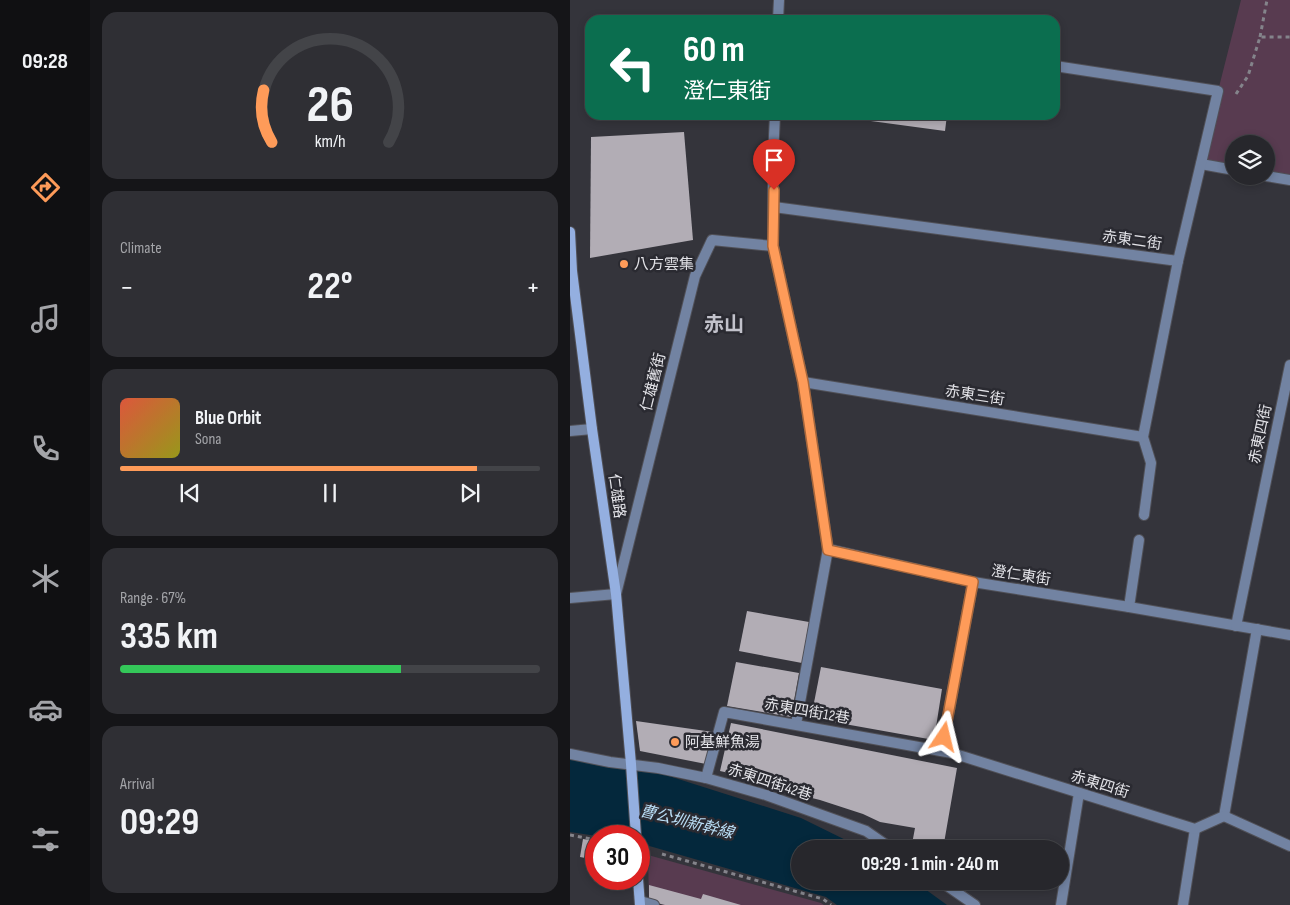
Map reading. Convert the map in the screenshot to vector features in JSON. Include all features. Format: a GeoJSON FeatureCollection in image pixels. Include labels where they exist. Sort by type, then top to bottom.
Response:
{"type":"FeatureCollection","features":[{"type":"Feature","properties":{"kind":"street"},"geometry":{"type":"LineString","coordinates":[[778,15],[779,0]]}},
{"type":"Feature","properties":{"kind":"street","name":"赤東二街"},"geometry":{"type":"LineString","coordinates":[[774,207],[1178,261],[1218,90],[1060,67]]}},
{"type":"Feature","properties":{"kind":"street"},"geometry":{"type":"LineString","coordinates":[[774,120],[773,246],[803,382],[828,550],[796,724]]}},
{"type":"Feature","properties":{"kind":"street"},"geometry":{"type":"LineString","coordinates":[[1201,164],[1225,168]]}},
{"type":"Feature","properties":{"kind":"street"},"geometry":{"type":"LineString","coordinates":[[1275,178],[1290,180]]}},
{"type":"Feature","properties":{"kind":"street","name":"仁雄路"},"geometry":{"type":"LineString","coordinates":[[570,232],[571,271],[616,594],[635,825]]}},
{"type":"Feature","properties":{"kind":"street","name":"仁雄舊街"},"geometry":{"type":"LineString","coordinates":[[616,594],[695,276],[712,240],[773,246]]}},
{"type":"Feature","properties":{"kind":"street"},"geometry":{"type":"LineString","coordinates":[[1144,515],[1151,463],[1143,436],[1178,261]]}},
{"type":"Feature","properties":{"kind":"street","name":"赤東四街"},"geometry":{"type":"LineString","coordinates":[[1236,626],[1290,366]]}},
{"type":"Feature","properties":{"kind":"street","name":"赤東三街"},"geometry":{"type":"LineString","coordinates":[[803,382],[1143,436]]}},
{"type":"Feature","properties":{"kind":"street"},"geometry":{"type":"LineString","coordinates":[[570,431],[592,429]]}},
{"type":"Feature","properties":{"kind":"street"},"geometry":{"type":"LineString","coordinates":[[1129,607],[1139,540]]}},
{"type":"Feature","properties":{"kind":"street","name":"澄仁東街"},"geometry":{"type":"LineString","coordinates":[[828,550],[973,582],[1290,635]]}},
{"type":"Feature","properties":{"kind":"street"},"geometry":{"type":"LineString","coordinates":[[952,753],[944,737],[973,582]]}},
{"type":"Feature","properties":{"kind":"street"},"geometry":{"type":"LineString","coordinates":[[570,598],[616,594]]}},
{"type":"Feature","properties":{"kind":"street"},"geometry":{"type":"LineString","coordinates":[[1224,816],[1257,629]]}},
{"type":"Feature","properties":{"kind":"street","name":"赤東四街12巷"},"geometry":{"type":"LineString","coordinates":[[706,778],[724,712],[952,753]]}},
{"type":"Feature","properties":{"kind":"street","name":"赤東四街"},"geometry":{"type":"LineString","coordinates":[[952,753],[1195,829]]}},
{"type":"Feature","properties":{"kind":"street","name":"赤東四街42巷"},"geometry":{"type":"LineString","coordinates":[[570,754],[610,762],[658,768],[706,778],[766,795],[866,831],[879,840]]}},
{"type":"Feature","properties":{"kind":"street"},"geometry":{"type":"LineString","coordinates":[[1061,905],[1079,793]]}},
{"type":"Feature","properties":{"kind":"street"},"geometry":{"type":"LineString","coordinates":[[1183,905],[1195,829],[1224,816],[1290,846]]}},
{"type":"Feature","properties":{"kind":"street"},"geometry":{"type":"LineString","coordinates":[[639,890],[640,903],[654,905]]}},
{"type":"Feature","properties":{"kind":"street"},"geometry":{"type":"LineString","coordinates":[[953,890],[975,905]]}},
{"type":"Feature","properties":{"kind":"path"},"geometry":{"type":"LineString","coordinates":[[1236,94],[1248,76],[1260,37],[1267,0]]}},
{"type":"Feature","properties":{"kind":"path"},"geometry":{"type":"LineString","coordinates":[[1260,37],[1290,37]]}},
{"type":"Feature","properties":{"kind":"path"},"geometry":{"type":"LineString","coordinates":[[570,836],[585,838]]}},
{"type":"Feature","properties":{"kind":"path"},"geometry":{"type":"LineString","coordinates":[[662,854],[823,899],[831,905]]}},
{"type":"Feature","properties":{"kind":"shaded area"},"geometry":{"type":"Polygon","coordinates":[[[1241,0],[1290,0],[1290,180],[1275,178],[1275,135],[1225,135],[1225,168],[1201,164],[1241,0]]]}},
{"type":"Feature","properties":{"kind":"shaded area"},"geometry":{"type":"Polygon","coordinates":[[[650,856],[824,905],[665,905],[649,901],[650,856]]]}},
{"type":"Feature","properties":{"kind":"water","name":"曹公圳新幹線"},"geometry":{"type":"Polygon","coordinates":[[[570,758],[631,764],[801,818],[846,840],[791,840],[791,887],[650,846],[650,825],[585,825],[585,834],[570,832],[570,758]]]}},
{"type":"Feature","properties":{"kind":"water"},"geometry":{"type":"Polygon","coordinates":[[[802,890],[926,890],[947,905],[837,905],[826,897],[802,890]]]}},
{"type":"Feature","properties":{"kind":"building"},"geometry":{"type":"Polygon","coordinates":[[[863,120],[946,120],[945,131],[863,120]]]}},
{"type":"Feature","properties":{"kind":"building"},"geometry":{"type":"Polygon","coordinates":[[[684,132],[693,240],[590,258],[591,137],[684,132]]]}},
{"type":"Feature","properties":{"kind":"building"},"geometry":{"type":"Polygon","coordinates":[[[747,611],[809,622],[802,663],[739,651],[747,611]]]}},
{"type":"Feature","properties":{"kind":"building"},"geometry":{"type":"Polygon","coordinates":[[[736,662],[799,673],[791,717],[727,706],[736,662]]]}},
{"type":"Feature","properties":{"kind":"building"},"geometry":{"type":"Polygon","coordinates":[[[821,667],[942,689],[934,740],[811,718],[821,667]]]}},
{"type":"Feature","properties":{"kind":"building","name":"阿基鮮魚湯"},"geometry":{"type":"Polygon","coordinates":[[[636,721],[713,732],[706,764],[640,751],[636,721]]]}},
{"type":"Feature","properties":{"kind":"building"},"geometry":{"type":"Polygon","coordinates":[[[731,723],[957,768],[945,840],[913,840],[915,828],[880,822],[863,814],[804,796],[777,785],[720,771],[731,723]]]}},
{"type":"Feature","properties":{"kind":"building"},"geometry":{"type":"Polygon","coordinates":[[[583,839],[585,839],[585,858],[580,857],[583,839]]]}},
{"type":"Feature","properties":{"kind":"building"},"geometry":{"type":"Polygon","coordinates":[[[650,885],[701,899],[703,894],[741,905],[665,905],[649,901],[650,885]]]}},
{"type":"Feature","properties":{"kind":"place","name":"八方雲集"},"geometry":{"type":"Point","coordinates":[624,264]}},
{"type":"Feature","properties":{"kind":"place","name":"阿基鮮魚湯"},"geometry":{"type":"Point","coordinates":[675,742]}},
{"type":"Feature","properties":{"kind":"district","name":"赤山"},"geometry":{"type":"Point","coordinates":[724,324]}},
{"type":"Feature","properties":{"kind":"route"},"geometry":{"type":"LineString","coordinates":[[774,190],[773,246],[803,382],[828,550],[973,582],[944,737]]}}]}
